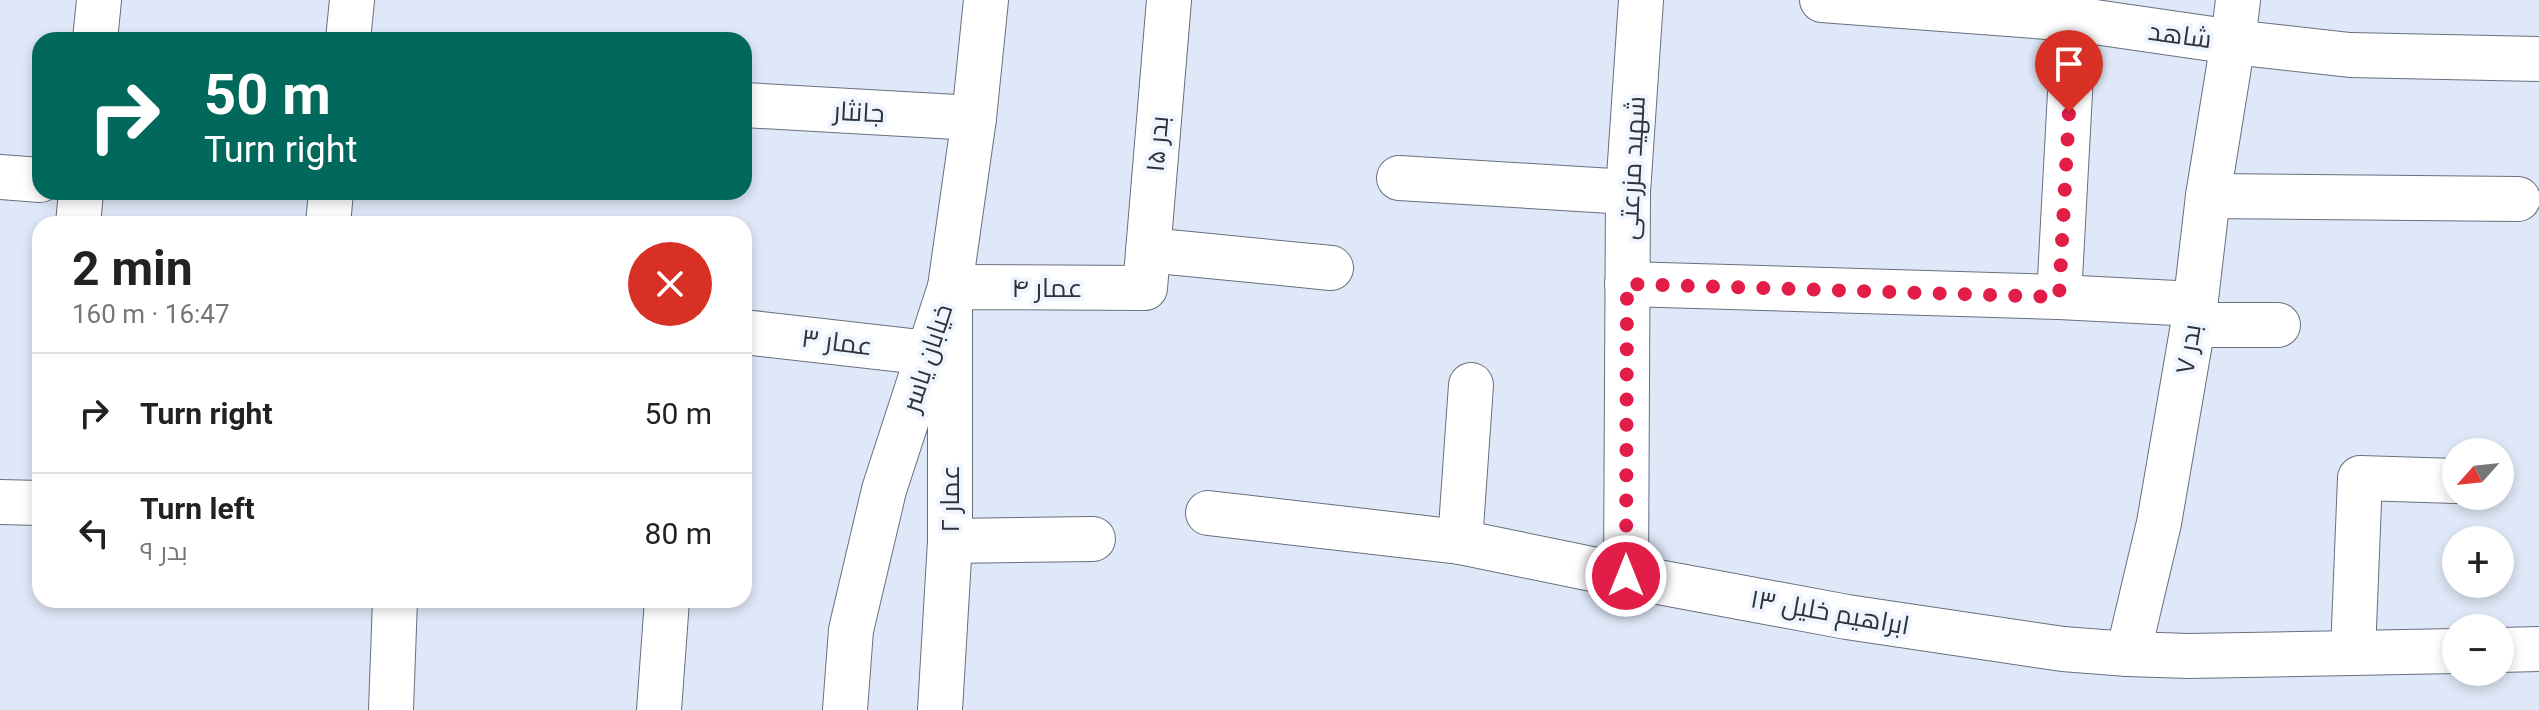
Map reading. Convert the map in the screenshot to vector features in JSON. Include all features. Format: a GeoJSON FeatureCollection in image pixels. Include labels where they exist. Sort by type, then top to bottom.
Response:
{"type":"FeatureCollection","features":[{"type":"Feature","properties":{"kind":"street"},"geometry":{"type":"LineString","coordinates":[[96,32],[99,0]]}},
{"type":"Feature","properties":{"kind":"street"},"geometry":{"type":"LineString","coordinates":[[349,32],[352,0]]}},
{"type":"Feature","properties":{"kind":"street","name":"خیابان یاسر"},"geometry":{"type":"LineString","coordinates":[[845,710],[851,630],[884,490],[950,287],[974,118],[986,0]]}},
{"type":"Feature","properties":{"kind":"street","name":"بدر ۱۵"},"geometry":{"type":"LineString","coordinates":[[1146,269],[1169,0]]}},
{"type":"Feature","properties":{"kind":"street","name":"شهید مزرعتی"},"geometry":{"type":"LineString","coordinates":[[1626,576],[1628,192],[1641,0]]}},
{"type":"Feature","properties":{"kind":"street","name":"شاهد"},"geometry":{"type":"LineString","coordinates":[[1822,0],[2074,19],[2235,21],[2350,55],[2539,59]]}},
{"type":"Feature","properties":{"kind":"street"},"geometry":{"type":"LineString","coordinates":[[2059,297],[2074,19]]}},
{"type":"Feature","properties":{"kind":"street","name":"بدر ۷"},"geometry":{"type":"LineString","coordinates":[[2128,654],[2159,523],[2194,315],[2208,196],[2235,21]]}},
{"type":"Feature","properties":{"kind":"street","name":"جانثار"},"geometry":{"type":"LineString","coordinates":[[752,105],[974,118]]}},
{"type":"Feature","properties":{"kind":"street"},"geometry":{"type":"LineString","coordinates":[[0,177],[32,179]]}},
{"type":"Feature","properties":{"kind":"street"},"geometry":{"type":"LineString","coordinates":[[1399,178],[1628,192]]}},
{"type":"Feature","properties":{"kind":"street"},"geometry":{"type":"LineString","coordinates":[[2208,196],[2518,199]]}},
{"type":"Feature","properties":{"kind":"street","name":"عمار ۴"},"geometry":{"type":"LineString","coordinates":[[950,287],[1146,269],[1331,268]]}},
{"type":"Feature","properties":{"kind":"street"},"geometry":{"type":"LineString","coordinates":[[1627,284],[2059,297],[2278,325]]}},
{"type":"Feature","properties":{"kind":"street","name":"عمار ۲"},"geometry":{"type":"LineString","coordinates":[[940,710],[950,541],[950,287]]}},
{"type":"Feature","properties":{"kind":"street","name":"عمار ۳"},"geometry":{"type":"LineString","coordinates":[[752,333],[929,353]]}},
{"type":"Feature","properties":{"kind":"street"},"geometry":{"type":"LineString","coordinates":[[1460,542],[1471,385]]}},
{"type":"Feature","properties":{"kind":"street"},"geometry":{"type":"LineString","coordinates":[[2353,652],[2360,478],[2442,481]]}},
{"type":"Feature","properties":{"kind":"street"},"geometry":{"type":"LineString","coordinates":[[0,502],[32,503]]}},
{"type":"Feature","properties":{"kind":"street","name":"ابراهیم خلیل ۱۳"},"geometry":{"type":"LineString","coordinates":[[1208,513],[1460,542],[1847,617],[2063,649],[2189,656],[2442,651]]}},
{"type":"Feature","properties":{"kind":"street"},"geometry":{"type":"LineString","coordinates":[[950,541],[1093,539]]}},
{"type":"Feature","properties":{"kind":"street"},"geometry":{"type":"LineString","coordinates":[[391,710],[395,608]]}},
{"type":"Feature","properties":{"kind":"street"},"geometry":{"type":"LineString","coordinates":[[659,710],[666,608]]}},
{"type":"Feature","properties":{"kind":"street"},"geometry":{"type":"LineString","coordinates":[[2514,650],[2539,649]]}},
{"type":"Feature","properties":{"kind":"route"},"geometry":{"type":"LineString","coordinates":[[1626,576],[1627,284],[2059,297],[2069,112]]}}]}
